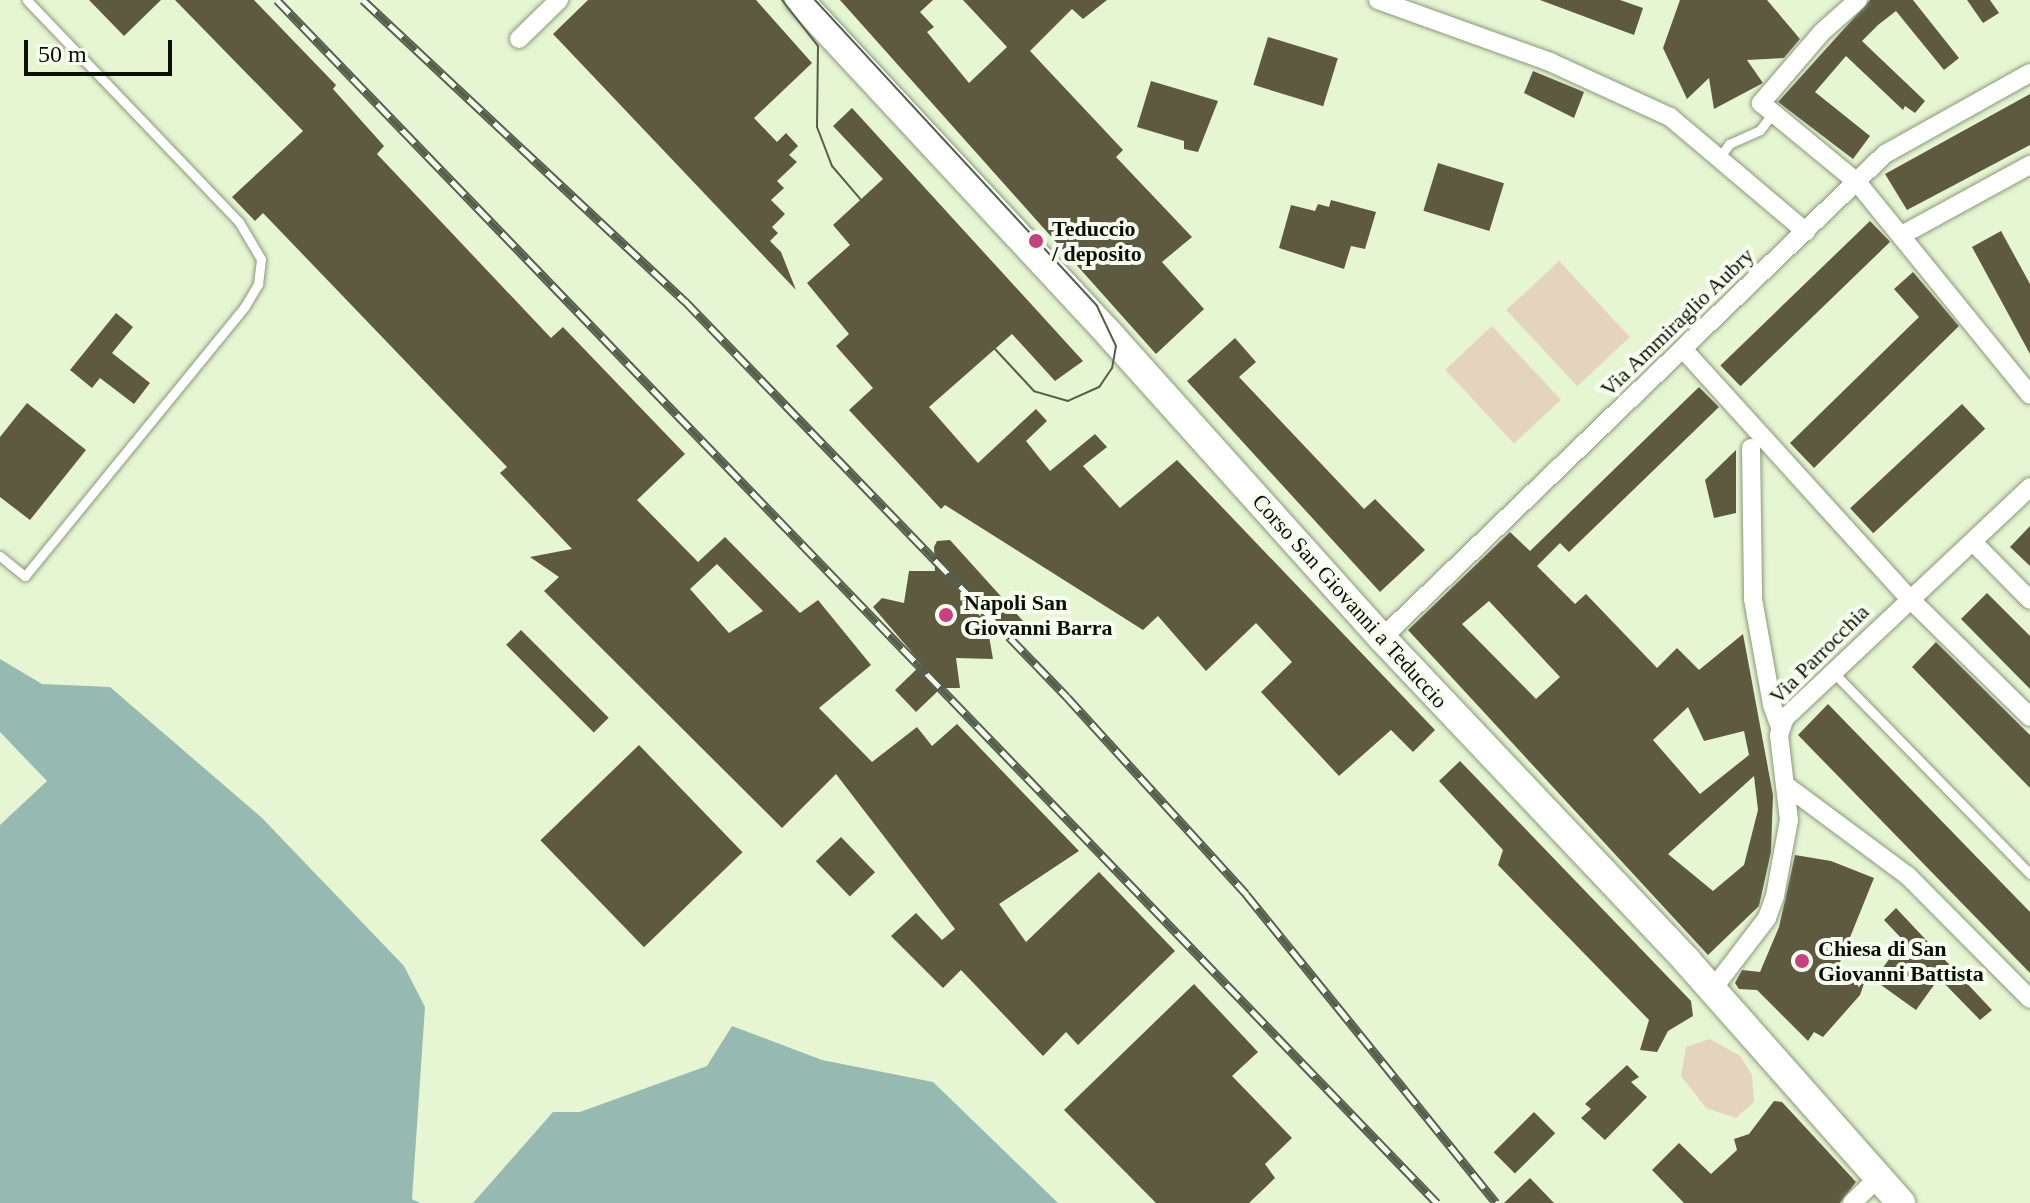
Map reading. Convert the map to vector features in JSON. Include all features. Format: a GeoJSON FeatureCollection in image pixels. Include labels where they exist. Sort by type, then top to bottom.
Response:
{"type":"FeatureCollection","features":[{"type":"Feature","properties":{"kind":"main road","name":"Corso San Giovanni a Teduccio"},"geometry":{"type":"LineString","coordinates":[[799,0],[1111,336],[1382,638],[1712,990],[1901,1203]]}},
{"type":"Feature","properties":{"kind":"street"},"geometry":{"type":"LineString","coordinates":[[519,39],[559,0]]}},
{"type":"Feature","properties":{"kind":"street"},"geometry":{"type":"LineString","coordinates":[[1378,0],[1602,84],[1670,117],[1806,232]]}},
{"type":"Feature","properties":{"kind":"street"},"geometry":{"type":"LineString","coordinates":[[1858,0],[1822,32],[1761,103],[1857,182],[2030,395]]}},
{"type":"Feature","properties":{"kind":"street","name":"Via Ammiraglio Aubry"},"geometry":{"type":"LineString","coordinates":[[1382,638],[1885,154],[2030,73]]}},
{"type":"Feature","properties":{"kind":"street"},"geometry":{"type":"LineString","coordinates":[[1902,235],[2030,165]]}},
{"type":"Feature","properties":{"kind":"street"},"geometry":{"type":"LineString","coordinates":[[1683,349],[1910,599],[2030,717]]}},
{"type":"Feature","properties":{"kind":"street"},"geometry":{"type":"LineString","coordinates":[[1751,448],[1753,599],[1772,705],[1780,727]]}},
{"type":"Feature","properties":{"kind":"street","name":"Via Parrocchia"},"geometry":{"type":"LineString","coordinates":[[1712,990],[1767,918],[1775,896],[1789,820],[1780,727],[1832,671],[2030,487]]}},
{"type":"Feature","properties":{"kind":"street"},"geometry":{"type":"LineString","coordinates":[[1973,542],[2030,600]]}},
{"type":"Feature","properties":{"kind":"street"},"geometry":{"type":"LineString","coordinates":[[1788,787],[1908,876],[2030,999]]}},
{"type":"Feature","properties":{"kind":"street"},"geometry":{"type":"LineString","coordinates":[[1852,1203],[1879,1177]]}},
{"type":"Feature","properties":{"kind":"lane"},"geometry":{"type":"LineString","coordinates":[[0,556],[25,576],[245,306],[258,284],[261,259],[239,222],[27,0]]}},
{"type":"Feature","properties":{"kind":"lane"},"geometry":{"type":"LineString","coordinates":[[1719,158],[1729,144],[1760,130],[1773,113]]}},
{"type":"Feature","properties":{"kind":"lane"},"geometry":{"type":"LineString","coordinates":[[1832,671],[2030,874]]}},
{"type":"Feature","properties":{"kind":"shaded area"},"geometry":{"type":"Polygon","coordinates":[[[1559,261],[1630,337],[1577,386],[1506,310],[1559,261]]]}},
{"type":"Feature","properties":{"kind":"shaded area"},"geometry":{"type":"Polygon","coordinates":[[[1492,326],[1561,400],[1514,444],[1445,370],[1492,326]]]}},
{"type":"Feature","properties":{"kind":"shaded area"},"geometry":{"type":"Polygon","coordinates":[[[1710,1039],[1740,1056],[1752,1075],[1754,1102],[1736,1118],[1706,1108],[1681,1076],[1686,1047],[1710,1039]]]}},
{"type":"Feature","properties":{"kind":"water"},"geometry":{"type":"Polygon","coordinates":[[[0,659],[42,684],[110,687],[262,818],[404,966],[425,1007],[412,1199],[420,1203],[0,1203],[0,825],[47,781],[0,732],[0,659]]]}},
{"type":"Feature","properties":{"kind":"water"},"geometry":{"type":"Polygon","coordinates":[[[732,1026],[822,1060],[933,1082],[1058,1203],[473,1203],[553,1112],[580,1112],[707,1066],[732,1026]]]}},
{"type":"Feature","properties":{"kind":"building"},"geometry":{"type":"Polygon","coordinates":[[[89,0],[161,0],[124,36],[89,0]]]}},
{"type":"Feature","properties":{"kind":"building"},"geometry":{"type":"Polygon","coordinates":[[[175,0],[254,0],[336,85],[333,89],[384,146],[377,154],[551,338],[563,327],[685,454],[637,500],[698,562],[725,537],[800,613],[818,600],[871,665],[819,708],[872,762],[917,727],[932,746],[957,724],[1079,851],[999,904],[1026,942],[1099,872],[1175,951],[1078,1045],[1066,1032],[1043,1056],[961,970],[943,988],[891,936],[916,913],[942,940],[955,929],[836,774],[782,828],[544,591],[559,577],[530,557],[572,549],[500,473],[507,467],[263,213],[255,221],[232,197],[303,131],[175,0]],[[717,564],[690,589],[729,633],[763,611],[717,564]]]}},
{"type":"Feature","properties":{"kind":"building"},"geometry":{"type":"Polygon","coordinates":[[[588,0],[756,0],[812,63],[754,118],[777,142],[786,133],[798,146],[789,155],[797,162],[777,181],[784,188],[771,200],[785,214],[772,227],[778,233],[770,241],[781,252],[796,290],[553,34],[588,0]]]}},
{"type":"Feature","properties":{"kind":"building"},"geometry":{"type":"Polygon","coordinates":[[[840,0],[933,0],[920,12],[934,27],[927,32],[969,83],[1007,47],[963,0],[1107,0],[1083,19],[1072,9],[1030,51],[1123,150],[1116,157],[1192,237],[1162,262],[1204,309],[1156,354],[840,0]]]}},
{"type":"Feature","properties":{"kind":"building"},"geometry":{"type":"Polygon","coordinates":[[[1540,0],[1620,0],[1643,8],[1634,35],[1540,0]]]}},
{"type":"Feature","properties":{"kind":"building"},"geometry":{"type":"Polygon","coordinates":[[[1680,0],[1767,0],[1800,39],[1784,58],[1747,60],[1763,83],[1714,109],[1709,78],[1687,99],[1663,48],[1680,0]]]}},
{"type":"Feature","properties":{"kind":"building"},"geometry":{"type":"Polygon","coordinates":[[[1870,0],[1913,0],[1959,58],[1944,70],[1896,11],[1878,25],[1862,41],[1925,101],[1915,113],[1905,106],[1903,110],[1846,56],[1815,92],[1870,136],[1853,159],[1778,102],[1870,0]]]}},
{"type":"Feature","properties":{"kind":"building"},"geometry":{"type":"Polygon","coordinates":[[[1967,0],[1990,0],[1999,13],[1983,23],[1967,0]]]}},
{"type":"Feature","properties":{"kind":"building"},"geometry":{"type":"Polygon","coordinates":[[[1268,37],[1338,58],[1323,106],[1253,85],[1268,37]]]}},
{"type":"Feature","properties":{"kind":"building"},"geometry":{"type":"Polygon","coordinates":[[[1533,71],[1584,92],[1574,118],[1524,93],[1533,71]]]}},
{"type":"Feature","properties":{"kind":"building"},"geometry":{"type":"Polygon","coordinates":[[[1151,81],[1218,101],[1198,152],[1184,149],[1184,141],[1137,127],[1151,81]]]}},
{"type":"Feature","properties":{"kind":"building"},"geometry":{"type":"Polygon","coordinates":[[[2030,94],[2030,145],[1907,210],[1885,174],[2030,94]]]}},
{"type":"Feature","properties":{"kind":"building"},"geometry":{"type":"Polygon","coordinates":[[[852,108],[1083,361],[1055,381],[1012,334],[929,407],[978,463],[1036,409],[1047,421],[1026,441],[1050,471],[1095,434],[1107,447],[1083,466],[1120,508],[1177,460],[1435,730],[1413,752],[1391,730],[1339,776],[1261,692],[1292,662],[1256,623],[1206,671],[1158,616],[1143,630],[945,505],[941,509],[849,410],[873,388],[836,346],[849,334],[807,283],[850,245],[833,225],[883,179],[833,126],[852,108]]]}},
{"type":"Feature","properties":{"kind":"building"},"geometry":{"type":"Polygon","coordinates":[[[1438,163],[1504,183],[1489,231],[1423,211],[1438,163]]]}},
{"type":"Feature","properties":{"kind":"building"},"geometry":{"type":"Polygon","coordinates":[[[1331,200],[1376,212],[1365,249],[1351,246],[1344,269],[1279,248],[1291,205],[1315,211],[1318,204],[1329,207],[1331,200]]]}},
{"type":"Feature","properties":{"kind":"building"},"geometry":{"type":"Polygon","coordinates":[[[1870,221],[1890,242],[1741,386],[1720,365],[1870,221]]]}},
{"type":"Feature","properties":{"kind":"building"},"geometry":{"type":"Polygon","coordinates":[[[2001,231],[2030,284],[2030,354],[1972,247],[2001,231]]]}},
{"type":"Feature","properties":{"kind":"building"},"geometry":{"type":"Polygon","coordinates":[[[1913,272],[1959,326],[1814,468],[1790,443],[1919,317],[1894,289],[1913,272]]]}},
{"type":"Feature","properties":{"kind":"building"},"geometry":{"type":"Polygon","coordinates":[[[116,313],[133,327],[112,353],[150,383],[134,404],[100,378],[92,388],[70,370],[116,313]]]}},
{"type":"Feature","properties":{"kind":"building"},"geometry":{"type":"Polygon","coordinates":[[[1235,338],[1256,362],[1239,377],[1364,509],[1375,499],[1425,550],[1380,592],[1187,381],[1235,338]]]}},
{"type":"Feature","properties":{"kind":"building"},"geometry":{"type":"Polygon","coordinates":[[[1699,387],[1719,407],[1569,552],[1560,543],[1537,566],[1575,604],[1586,594],[1657,668],[1677,648],[1699,670],[1743,634],[1773,795],[1771,852],[1759,906],[1708,955],[1408,630],[1510,532],[1530,551],[1699,387]],[[1489,601],[1462,624],[1536,699],[1560,677],[1489,601]],[[1688,707],[1653,740],[1700,794],[1749,755],[1744,731],[1704,741],[1688,707]],[[1754,776],[1668,854],[1713,891],[1744,865],[1758,810],[1754,776]]]}},
{"type":"Feature","properties":{"kind":"building"},"geometry":{"type":"Polygon","coordinates":[[[27,403],[86,450],[30,520],[0,497],[0,437],[27,403]]]}},
{"type":"Feature","properties":{"kind":"building"},"geometry":{"type":"Polygon","coordinates":[[[1962,404],[1985,429],[1873,533],[1850,508],[1962,404]]]}},
{"type":"Feature","properties":{"kind":"building"},"geometry":{"type":"Polygon","coordinates":[[[1736,450],[1736,513],[1714,518],[1705,480],[1736,450]]]}},
{"type":"Feature","properties":{"kind":"building"},"geometry":{"type":"Polygon","coordinates":[[[2030,526],[2030,566],[2010,547],[2030,526]]]}},
{"type":"Feature","properties":{"kind":"building"},"geometry":{"type":"Polygon","coordinates":[[[950,540],[1024,622],[1015,632],[987,625],[993,659],[956,658],[960,688],[941,688],[916,712],[895,690],[922,664],[873,607],[882,598],[904,603],[909,571],[935,571],[934,547],[937,541],[950,540]]]}},
{"type":"Feature","properties":{"kind":"building"},"geometry":{"type":"Polygon","coordinates":[[[1987,593],[2030,636],[2030,689],[1961,619],[1987,593]]]}},
{"type":"Feature","properties":{"kind":"building"},"geometry":{"type":"Polygon","coordinates":[[[521,630],[609,718],[594,733],[506,645],[521,630]]]}},
{"type":"Feature","properties":{"kind":"building"},"geometry":{"type":"Polygon","coordinates":[[[1936,642],[2030,735],[2030,788],[1912,667],[1936,642]]]}},
{"type":"Feature","properties":{"kind":"building"},"geometry":{"type":"Polygon","coordinates":[[[1828,704],[2030,912],[2030,973],[1798,735],[1828,704]]]}},
{"type":"Feature","properties":{"kind":"building"},"geometry":{"type":"Polygon","coordinates":[[[639,745],[743,852],[644,947],[540,840],[639,745]]]}},
{"type":"Feature","properties":{"kind":"building"},"geometry":{"type":"Polygon","coordinates":[[[1460,761],[1691,1001],[1693,1016],[1668,1031],[1657,1052],[1640,1050],[1649,1020],[1498,865],[1503,850],[1439,781],[1460,761]]]}},
{"type":"Feature","properties":{"kind":"building"},"geometry":{"type":"Polygon","coordinates":[[[841,837],[875,872],[850,897],[816,861],[841,837]]]}},
{"type":"Feature","properties":{"kind":"building"},"geometry":{"type":"Polygon","coordinates":[[[1795,855],[1831,861],[1874,878],[1838,967],[1867,975],[1860,995],[1823,1037],[1814,1032],[1808,1041],[1757,990],[1739,989],[1735,983],[1742,970],[1760,972],[1779,927],[1795,855]]]}},
{"type":"Feature","properties":{"kind":"building"},"geometry":{"type":"Polygon","coordinates":[[[1896,908],[1992,1010],[1980,1020],[1939,978],[1916,1010],[1874,980],[1903,940],[1884,920],[1896,908]]]}},
{"type":"Feature","properties":{"kind":"building"},"geometry":{"type":"Polygon","coordinates":[[[1194,984],[1258,1052],[1232,1076],[1292,1138],[1265,1164],[1275,1178],[1249,1203],[1156,1203],[1064,1110],[1194,984]]]}},
{"type":"Feature","properties":{"kind":"building"},"geometry":{"type":"Polygon","coordinates":[[[1627,1065],[1639,1077],[1631,1082],[1647,1097],[1605,1140],[1581,1118],[1591,1109],[1585,1104],[1627,1065]]]}},
{"type":"Feature","properties":{"kind":"building"},"geometry":{"type":"Polygon","coordinates":[[[1774,1101],[1782,1102],[1856,1182],[1840,1203],[1684,1203],[1652,1170],[1679,1143],[1711,1174],[1737,1150],[1734,1139],[1749,1134],[1774,1101]]]}},
{"type":"Feature","properties":{"kind":"building"},"geometry":{"type":"Polygon","coordinates":[[[1534,1112],[1555,1133],[1515,1174],[1494,1152],[1534,1112]]]}},
{"type":"Feature","properties":{"kind":"building"},"geometry":{"type":"Polygon","coordinates":[[[1530,1178],[1554,1203],[1504,1203],[1530,1178]]]}},
{"type":"Feature","properties":{"kind":"tram line"},"geometry":{"type":"LineString","coordinates":[[782,0],[818,46],[817,127],[832,166],[861,200]]}},
{"type":"Feature","properties":{"kind":"tram line"},"geometry":{"type":"LineString","coordinates":[[815,0],[1097,306],[1116,346],[1112,368],[1099,387],[1068,401],[1034,391],[995,349]]}},
{"type":"Feature","properties":{"kind":"railway"},"geometry":{"type":"LineString","coordinates":[[277,0],[1437,1203]]}},
{"type":"Feature","properties":{"kind":"railway"},"geometry":{"type":"LineString","coordinates":[[363,0],[685,301],[1067,697],[1246,894],[1496,1203]]}},
{"type":"Feature","properties":{"kind":"place","name":"Teduccio / deposito"},"geometry":{"type":"Point","coordinates":[1036,241]}},
{"type":"Feature","properties":{"kind":"place","name":"Napoli San Giovanni Barra"},"geometry":{"type":"Point","coordinates":[946,615]}},
{"type":"Feature","properties":{"kind":"place","name":"Chiesa di San Giovanni Battista"},"geometry":{"type":"Point","coordinates":[1802,961]}}]}
